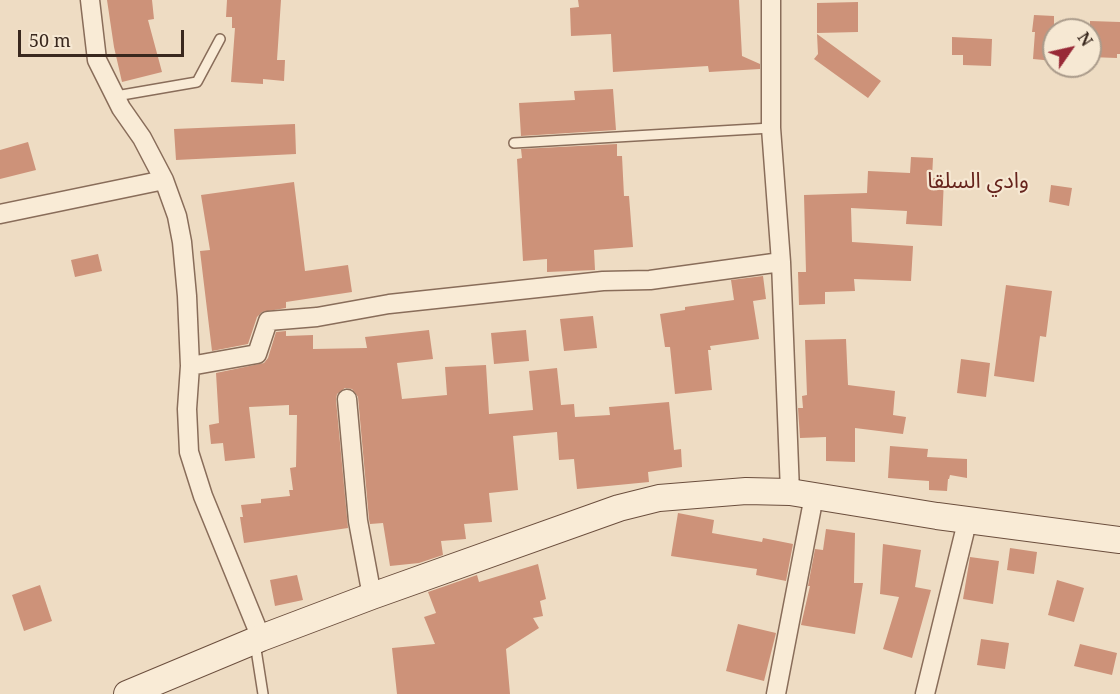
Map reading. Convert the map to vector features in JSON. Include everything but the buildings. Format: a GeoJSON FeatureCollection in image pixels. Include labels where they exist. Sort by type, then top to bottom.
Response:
{"type":"FeatureCollection","features":[{"type":"Feature","properties":{"kind":"street"},"geometry":{"type":"LineString","coordinates":[[90,0],[97,60],[164,180],[177,216],[183,242],[190,366],[187,409],[189,452],[203,496],[258,639]]}},
{"type":"Feature","properties":{"kind":"street"},"geometry":{"type":"LineString","coordinates":[[771,0],[771,128],[802,494],[776,694]]}},
{"type":"Feature","properties":{"kind":"street"},"geometry":{"type":"LineString","coordinates":[[0,214],[164,180]]}},
{"type":"Feature","properties":{"kind":"street"},"geometry":{"type":"LineString","coordinates":[[190,366],[257,354],[268,321],[316,317],[389,304],[603,281],[650,280],[781,262]]}},
{"type":"Feature","properties":{"kind":"street"},"geometry":{"type":"LineString","coordinates":[[347,399],[358,521],[372,596]]}},
{"type":"Feature","properties":{"kind":"street"},"geometry":{"type":"LineString","coordinates":[[127,694],[258,639],[372,596],[619,508],[659,498],[746,491],[802,494],[937,516],[968,518],[1120,540]]}},
{"type":"Feature","properties":{"kind":"street"},"geometry":{"type":"LineString","coordinates":[[925,694],[968,518]]}},
{"type":"Feature","properties":{"kind":"lane"},"geometry":{"type":"LineString","coordinates":[[116,96],[197,82],[220,39]]}},
{"type":"Feature","properties":{"kind":"lane"},"geometry":{"type":"LineString","coordinates":[[514,143],[771,128]]}},
{"type":"Feature","properties":{"kind":"lane"},"geometry":{"type":"LineString","coordinates":[[258,639],[263,694]]}},
{"type":"Feature","properties":{"kind":"district","name":"وادي السلقا"},"geometry":{"type":"Point","coordinates":[978,182]}}]}
